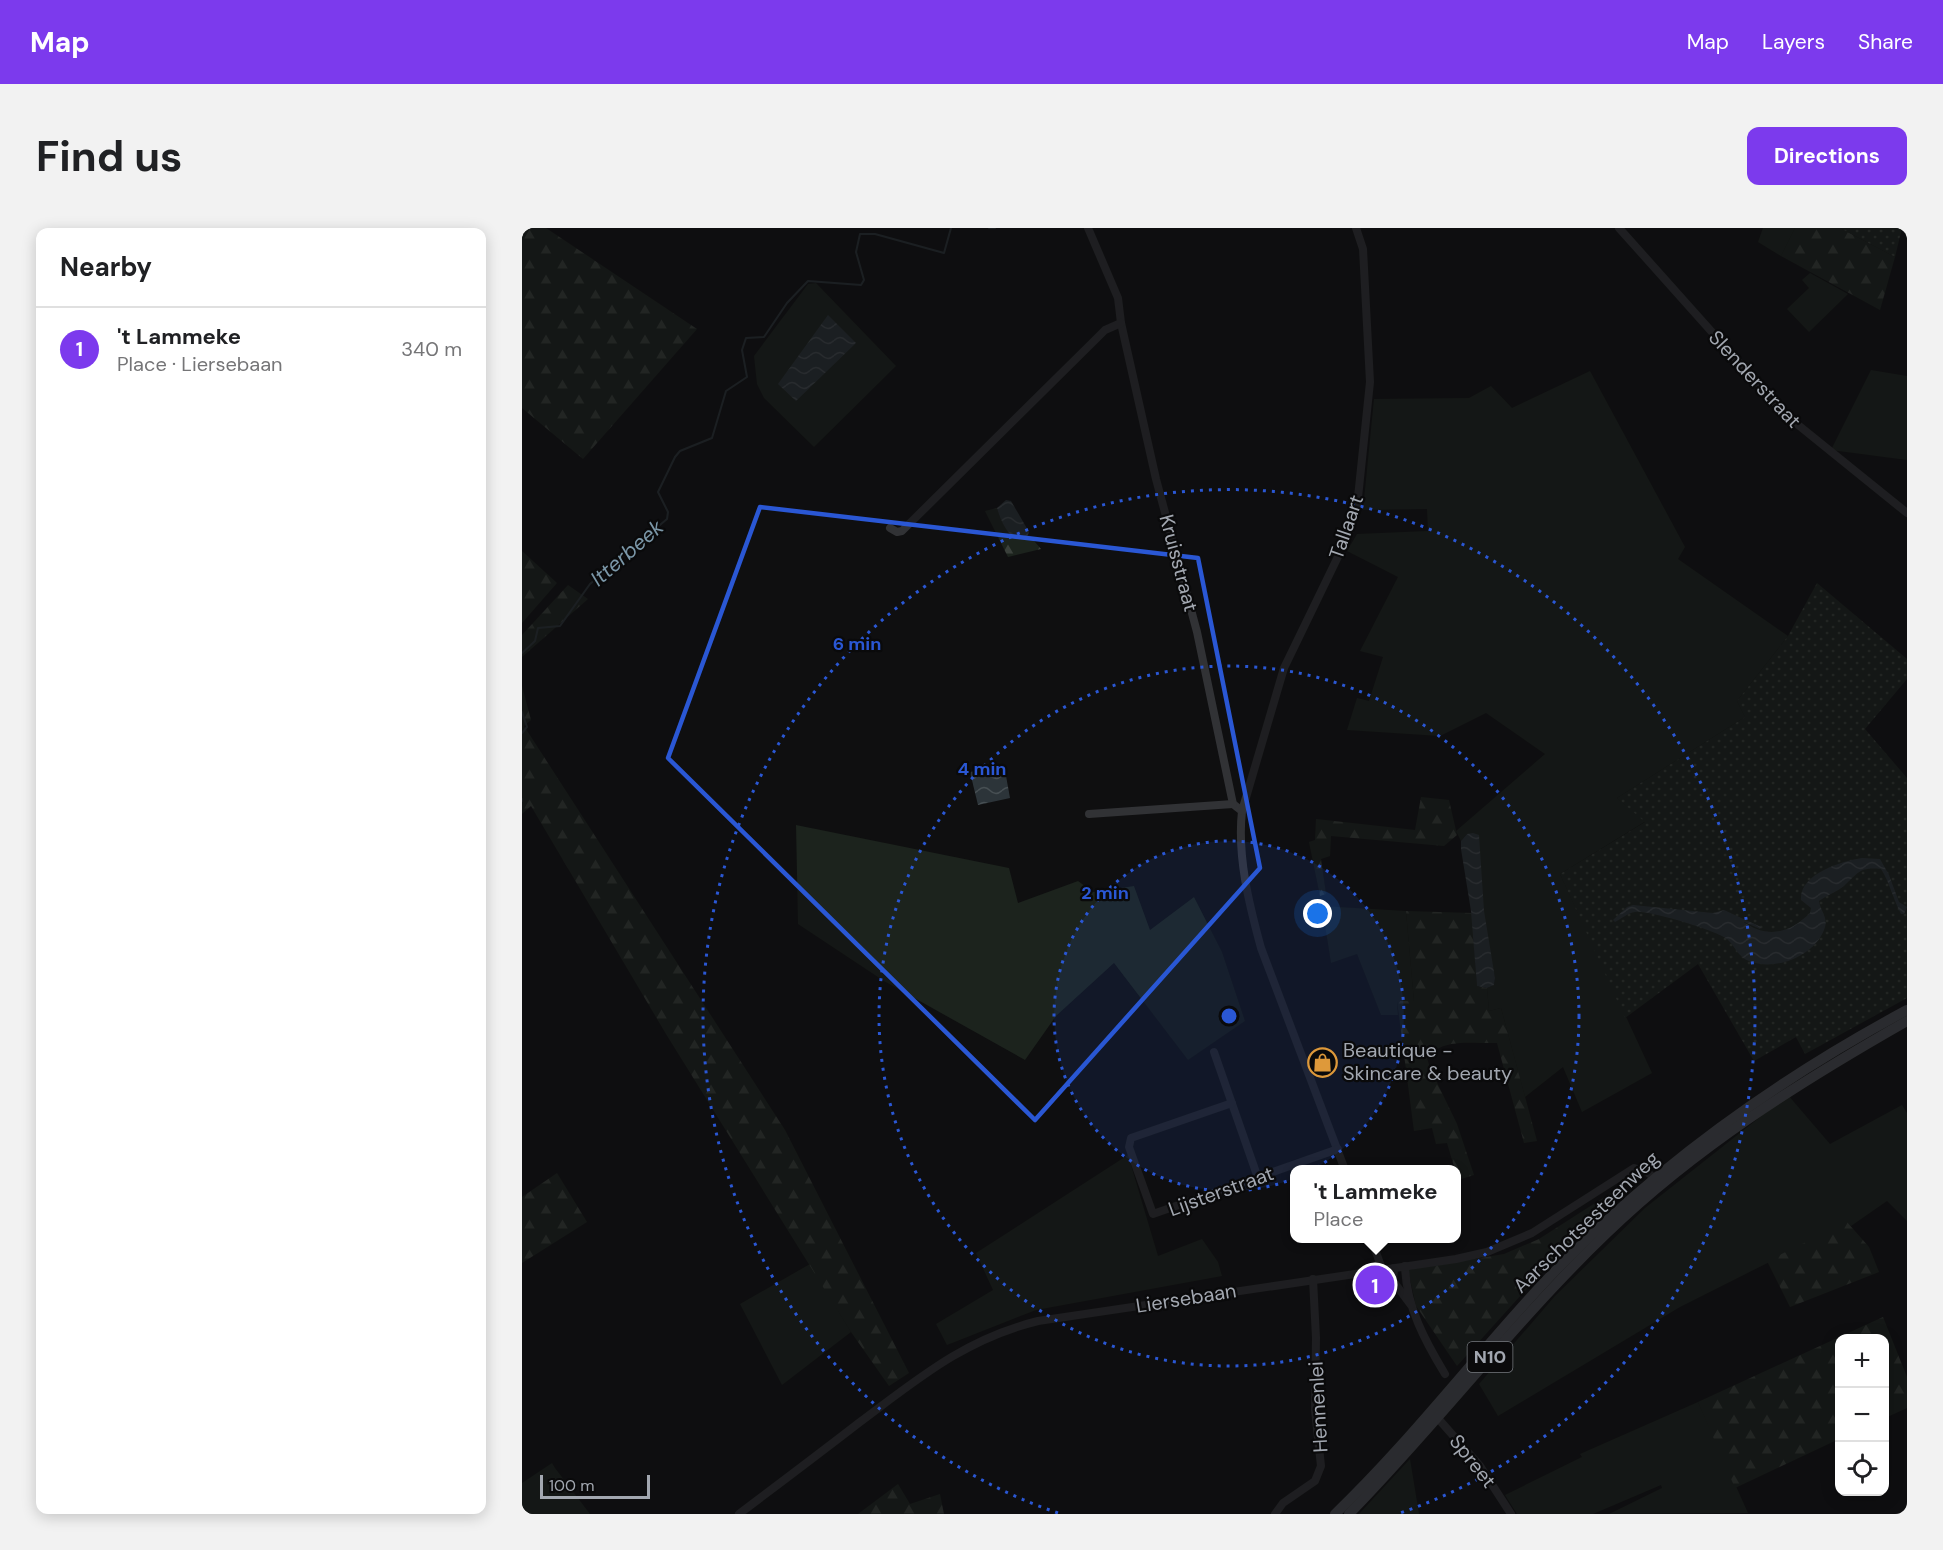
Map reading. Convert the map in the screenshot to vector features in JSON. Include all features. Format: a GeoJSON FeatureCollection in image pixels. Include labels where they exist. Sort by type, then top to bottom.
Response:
{"type":"FeatureCollection","features":[{"type":"Feature","properties":{"kind":"main road","name":"Aarschotsesteenweg"},"geometry":{"type":"LineString","coordinates":[[1335,1514],[1658,1181],[1825,1057],[1907,1010]]}},
{"type":"Feature","properties":{"kind":"main road","name":"Aarschotsesteenweg"},"geometry":{"type":"LineString","coordinates":[[1712,1139],[1808,1078],[1907,1021]]}},
{"type":"Feature","properties":{"kind":"main road","name":"Aarschotsesteenweg"},"geometry":{"type":"LineString","coordinates":[[1349,1514],[1434,1414]]}},
{"type":"Feature","properties":{"kind":"street","name":"Kruisstraat"},"geometry":{"type":"LineString","coordinates":[[1088,228],[1118,298],[1121,323],[1156,479],[1197,632],[1233,804]]}},
{"type":"Feature","properties":{"kind":"street","name":"Tallaart"},"geometry":{"type":"LineString","coordinates":[[1242,811],[1284,668],[1348,536],[1359,497],[1370,382],[1363,249],[1356,228]]}},
{"type":"Feature","properties":{"kind":"street","name":"Slenderstraat"},"geometry":{"type":"LineString","coordinates":[[1619,228],[1787,416],[1907,513]]}},
{"type":"Feature","properties":{"kind":"street"},"geometry":{"type":"LineString","coordinates":[[890,528],[897,532],[902,531],[1105,330],[1121,323]]}},
{"type":"Feature","properties":{"kind":"street"},"geometry":{"type":"LineString","coordinates":[[1089,814],[1233,804],[1242,811],[1240,836],[1245,874],[1261,948],[1343,1165]]}},
{"type":"Feature","properties":{"kind":"street"},"geometry":{"type":"LineString","coordinates":[[1214,1052],[1258,1178]]}},
{"type":"Feature","properties":{"kind":"street","name":"Lijsterstraat"},"geometry":{"type":"LineString","coordinates":[[1232,1103],[1131,1138],[1129,1147],[1153,1215],[1290,1166]]}},
{"type":"Feature","properties":{"kind":"street","name":"Lijsterstraat"},"geometry":{"type":"LineString","coordinates":[[1294,1165],[1338,1149]]}},
{"type":"Feature","properties":{"kind":"street","name":"Liersebaan"},"geometry":{"type":"LineString","coordinates":[[739,1514],[930,1369],[980,1340],[1038,1321],[1456,1259],[1514,1242],[1532,1233],[1634,1168],[1647,1172],[1658,1181]]}},
{"type":"Feature","properties":{"kind":"street"},"geometry":{"type":"LineString","coordinates":[[1372,1243],[1382,1269]]}},
{"type":"Feature","properties":{"kind":"street"},"geometry":{"type":"LineString","coordinates":[[1404,1266],[1412,1305],[1427,1344],[1445,1374]]}},
{"type":"Feature","properties":{"kind":"street"},"geometry":{"type":"LineString","coordinates":[[1394,1268],[1393,1281],[1412,1305]]}},
{"type":"Feature","properties":{"kind":"street","name":"Hennenlei"},"geometry":{"type":"LineString","coordinates":[[1275,1514],[1283,1503],[1315,1481],[1321,1466],[1315,1410],[1316,1338],[1313,1279]]}},
{"type":"Feature","properties":{"kind":"street","name":"Spreet"},"geometry":{"type":"LineString","coordinates":[[1434,1414],[1480,1466],[1511,1514]]}},
{"type":"Feature","properties":{"kind":"highlighted area"},"geometry":{"type":"Polygon","coordinates":[[[760,507],[1198,558],[1260,868],[1035,1120],[668,758],[760,507]]]}},
{"type":"Feature","properties":{"kind":"green space"},"geometry":{"type":"Polygon","coordinates":[[[522,228],[546,228],[697,329],[583,459],[522,408],[522,228]]]}},
{"type":"Feature","properties":{"kind":"green space"},"geometry":{"type":"Polygon","coordinates":[[[1763,228],[1795,228],[1781,256],[1758,242],[1763,228]]]}},
{"type":"Feature","properties":{"kind":"green space"},"geometry":{"type":"Polygon","coordinates":[[[1795,228],[1840,228],[1895,257],[1880,310],[1781,256],[1795,228]]]}},
{"type":"Feature","properties":{"kind":"green space"},"geometry":{"type":"Polygon","coordinates":[[[1840,228],[1902,228],[1895,257],[1840,228]]]}},
{"type":"Feature","properties":{"kind":"green space"},"geometry":{"type":"Polygon","coordinates":[[[1810,273],[1848,294],[1809,332],[1787,309],[1809,288],[1802,280],[1810,273]]]}},
{"type":"Feature","properties":{"kind":"green space"},"geometry":{"type":"Polygon","coordinates":[[[816,283],[896,366],[814,447],[764,398],[757,384],[754,356],[808,284],[816,283]]]}},
{"type":"Feature","properties":{"kind":"green space"},"geometry":{"type":"Polygon","coordinates":[[[1871,370],[1907,376],[1907,460],[1831,450],[1871,370]]]}},
{"type":"Feature","properties":{"kind":"green space"},"geometry":{"type":"Polygon","coordinates":[[[1590,371],[1685,547],[1678,559],[1788,636],[1737,701],[1745,717],[1617,798],[1646,821],[1560,874],[1652,1073],[1582,1112],[1563,1067],[1525,1097],[1501,1008],[1489,1011],[1487,988],[1494,985],[1495,978],[1467,834],[1461,841],[1456,831],[1545,754],[1486,713],[1440,736],[1347,730],[1357,698],[1369,701],[1383,657],[1360,651],[1398,577],[1347,551],[1357,534],[1428,531],[1427,509],[1363,510],[1374,399],[1469,398],[1491,386],[1512,408],[1590,371]]]}},
{"type":"Feature","properties":{"kind":"green space"},"geometry":{"type":"Polygon","coordinates":[[[997,508],[1000,517],[1027,538],[1029,535],[1041,549],[1008,557],[985,511],[997,508]]]}},
{"type":"Feature","properties":{"kind":"green space"},"geometry":{"type":"Polygon","coordinates":[[[522,551],[557,583],[522,623],[522,551]]]}},
{"type":"Feature","properties":{"kind":"green space"},"geometry":{"type":"Polygon","coordinates":[[[1817,583],[1907,659],[1907,679],[1865,729],[1907,778],[1907,998],[1805,1054],[1796,1037],[1754,1061],[1698,964],[1625,1018],[1560,874],[1645,822],[1617,798],[1745,717],[1737,701],[1788,636],[1817,583]]]}},
{"type":"Feature","properties":{"kind":"green space"},"geometry":{"type":"Polygon","coordinates":[[[568,585],[588,599],[522,657],[522,635],[568,585]]]}},
{"type":"Feature","properties":{"kind":"green space"},"geometry":{"type":"Polygon","coordinates":[[[522,686],[531,720],[524,726],[785,1130],[909,1373],[889,1386],[851,1332],[666,1034],[531,806],[522,814],[522,686]]]}},
{"type":"Feature","properties":{"kind":"green space"},"geometry":{"type":"Polygon","coordinates":[[[1421,797],[1449,800],[1457,835],[1444,846],[1331,836],[1330,856],[1321,859],[1326,894],[1320,896],[1309,842],[1315,840],[1316,819],[1415,830],[1421,797]]]}},
{"type":"Feature","properties":{"kind":"green space"},"geometry":{"type":"Polygon","coordinates":[[[796,825],[1009,868],[1018,903],[1078,881],[1093,892],[1134,886],[1150,930],[1194,897],[1222,952],[1245,1021],[1188,1060],[1114,963],[1056,1016],[1025,1060],[884,981],[798,924],[796,825]]]}},
{"type":"Feature","properties":{"kind":"green space"},"geometry":{"type":"Polygon","coordinates":[[[1322,906],[1406,911],[1414,1001],[1397,1001],[1398,1015],[1381,1015],[1357,954],[1331,963],[1322,906]]]}},
{"type":"Feature","properties":{"kind":"green space"},"geometry":{"type":"Polygon","coordinates":[[[1406,911],[1472,913],[1477,986],[1487,988],[1489,1011],[1501,1008],[1537,1141],[1524,1143],[1497,1043],[1450,1044],[1433,1051],[1427,1058],[1457,1124],[1474,1175],[1461,1179],[1461,1165],[1454,1165],[1447,1143],[1436,1144],[1432,1128],[1414,1131],[1397,1001],[1414,1001],[1406,911]]]}},
{"type":"Feature","properties":{"kind":"green space"},"geometry":{"type":"Polygon","coordinates":[[[1788,1095],[1830,1144],[1902,1105],[1907,1113],[1907,1221],[1887,1201],[1851,1226],[1847,1223],[1680,1307],[1498,1416],[1479,1384],[1555,1296],[1645,1208],[1788,1095]]]}},
{"type":"Feature","properties":{"kind":"green space"},"geometry":{"type":"Polygon","coordinates":[[[1128,1155],[1158,1256],[1202,1239],[1218,1262],[1222,1276],[1036,1310],[947,1345],[936,1324],[993,1290],[976,1253],[1128,1155]]]}},
{"type":"Feature","properties":{"kind":"green space"},"geometry":{"type":"Polygon","coordinates":[[[557,1173],[587,1222],[522,1263],[522,1197],[557,1173]]]}},
{"type":"Feature","properties":{"kind":"green space"},"geometry":{"type":"Polygon","coordinates":[[[1617,1189],[1622,1196],[1540,1274],[1457,1366],[1416,1306],[1408,1270],[1504,1254],[1539,1239],[1617,1189]]]}},
{"type":"Feature","properties":{"kind":"green space"},"geometry":{"type":"Polygon","coordinates":[[[1847,1222],[1869,1247],[1879,1272],[1790,1307],[1767,1261],[1847,1222]]]}},
{"type":"Feature","properties":{"kind":"green space"},"geometry":{"type":"Polygon","coordinates":[[[810,1264],[851,1332],[782,1385],[740,1304],[810,1264]]]}},
{"type":"Feature","properties":{"kind":"green space"},"geometry":{"type":"Polygon","coordinates":[[[1883,1317],[1907,1377],[1907,1408],[1889,1416],[1889,1334],[1846,1334],[1883,1317]]]}},
{"type":"Feature","properties":{"kind":"green space"},"geometry":{"type":"Polygon","coordinates":[[[1835,1339],[1835,1441],[1735,1488],[1698,1402],[1835,1339]]]}},
{"type":"Feature","properties":{"kind":"green space"},"geometry":{"type":"Polygon","coordinates":[[[1698,1402],[1748,1513],[1609,1514],[1662,1488],[1661,1485],[1593,1514],[1517,1514],[1505,1495],[1582,1457],[1580,1454],[1698,1402]]]}},
{"type":"Feature","properties":{"kind":"green space"},"geometry":{"type":"Polygon","coordinates":[[[1410,1459],[1419,1514],[1359,1514],[1410,1459]]]}},
{"type":"Feature","properties":{"kind":"green space"},"geometry":{"type":"Polygon","coordinates":[[[552,1463],[590,1514],[522,1514],[522,1483],[552,1463]]]}},
{"type":"Feature","properties":{"kind":"green space"},"geometry":{"type":"Polygon","coordinates":[[[898,1484],[910,1504],[940,1494],[944,1514],[858,1514],[898,1484]]]}},
{"type":"Feature","properties":{"kind":"water"},"geometry":{"type":"Polygon","coordinates":[[[828,315],[856,343],[796,401],[778,384],[828,315]]]}},
{"type":"Feature","properties":{"kind":"water"},"geometry":{"type":"Polygon","coordinates":[[[1006,500],[1011,501],[1029,532],[1027,538],[1015,539],[1004,525],[997,508],[1006,500]]]}},
{"type":"Feature","properties":{"kind":"water"},"geometry":{"type":"Polygon","coordinates":[[[1004,765],[1010,798],[978,805],[970,772],[1004,765]]]}},
{"type":"Feature","properties":{"kind":"water"},"geometry":{"type":"Polygon","coordinates":[[[1467,834],[1479,835],[1484,911],[1495,978],[1494,985],[1487,988],[1477,986],[1471,911],[1461,849],[1461,841],[1467,834]]]}},
{"type":"Feature","properties":{"kind":"water"},"geometry":{"type":"Polygon","coordinates":[[[1862,858],[1880,859],[1899,902],[1907,907],[1904,914],[1901,914],[1881,869],[1863,870],[1841,888],[1819,901],[1826,923],[1821,937],[1814,946],[1794,959],[1783,962],[1760,964],[1749,961],[1742,957],[1721,935],[1668,918],[1635,912],[1615,922],[1613,920],[1627,907],[1633,905],[1713,913],[1724,910],[1761,927],[1760,929],[1742,921],[1760,930],[1777,932],[1793,926],[1810,913],[1811,908],[1801,900],[1802,891],[1814,876],[1833,866],[1862,858]]]}},
{"type":"Feature","properties":{"kind":"waterway","name":"Itterbeek"},"geometry":{"type":"LineString","coordinates":[[522,653],[535,641],[538,628],[560,626],[590,584],[667,519],[668,512],[658,492],[680,451],[712,438],[726,391],[747,377],[742,350],[746,338],[764,337],[787,303],[808,281],[861,285],[864,280],[856,252],[860,234],[875,234],[944,253],[951,228]]}},
{"type":"Feature","properties":{"kind":"waterway","name":"Itterbeek"},"geometry":{"type":"LineString","coordinates":[[989,228],[995,228]]}},
{"type":"Feature","properties":{"kind":"waterway","name":"Itterbeek"},"geometry":{"type":"LineString","coordinates":[[522,712],[527,727],[522,733]]}},
{"type":"Feature","properties":{"kind":"place","name":"Beautique - Skincare & beauty"},"geometry":{"type":"Point","coordinates":[1322,1062]}},
{"type":"Feature","properties":{"kind":"place","name":"'t Lammeke"},"geometry":{"type":"Point","coordinates":[1375,1285]}}]}
